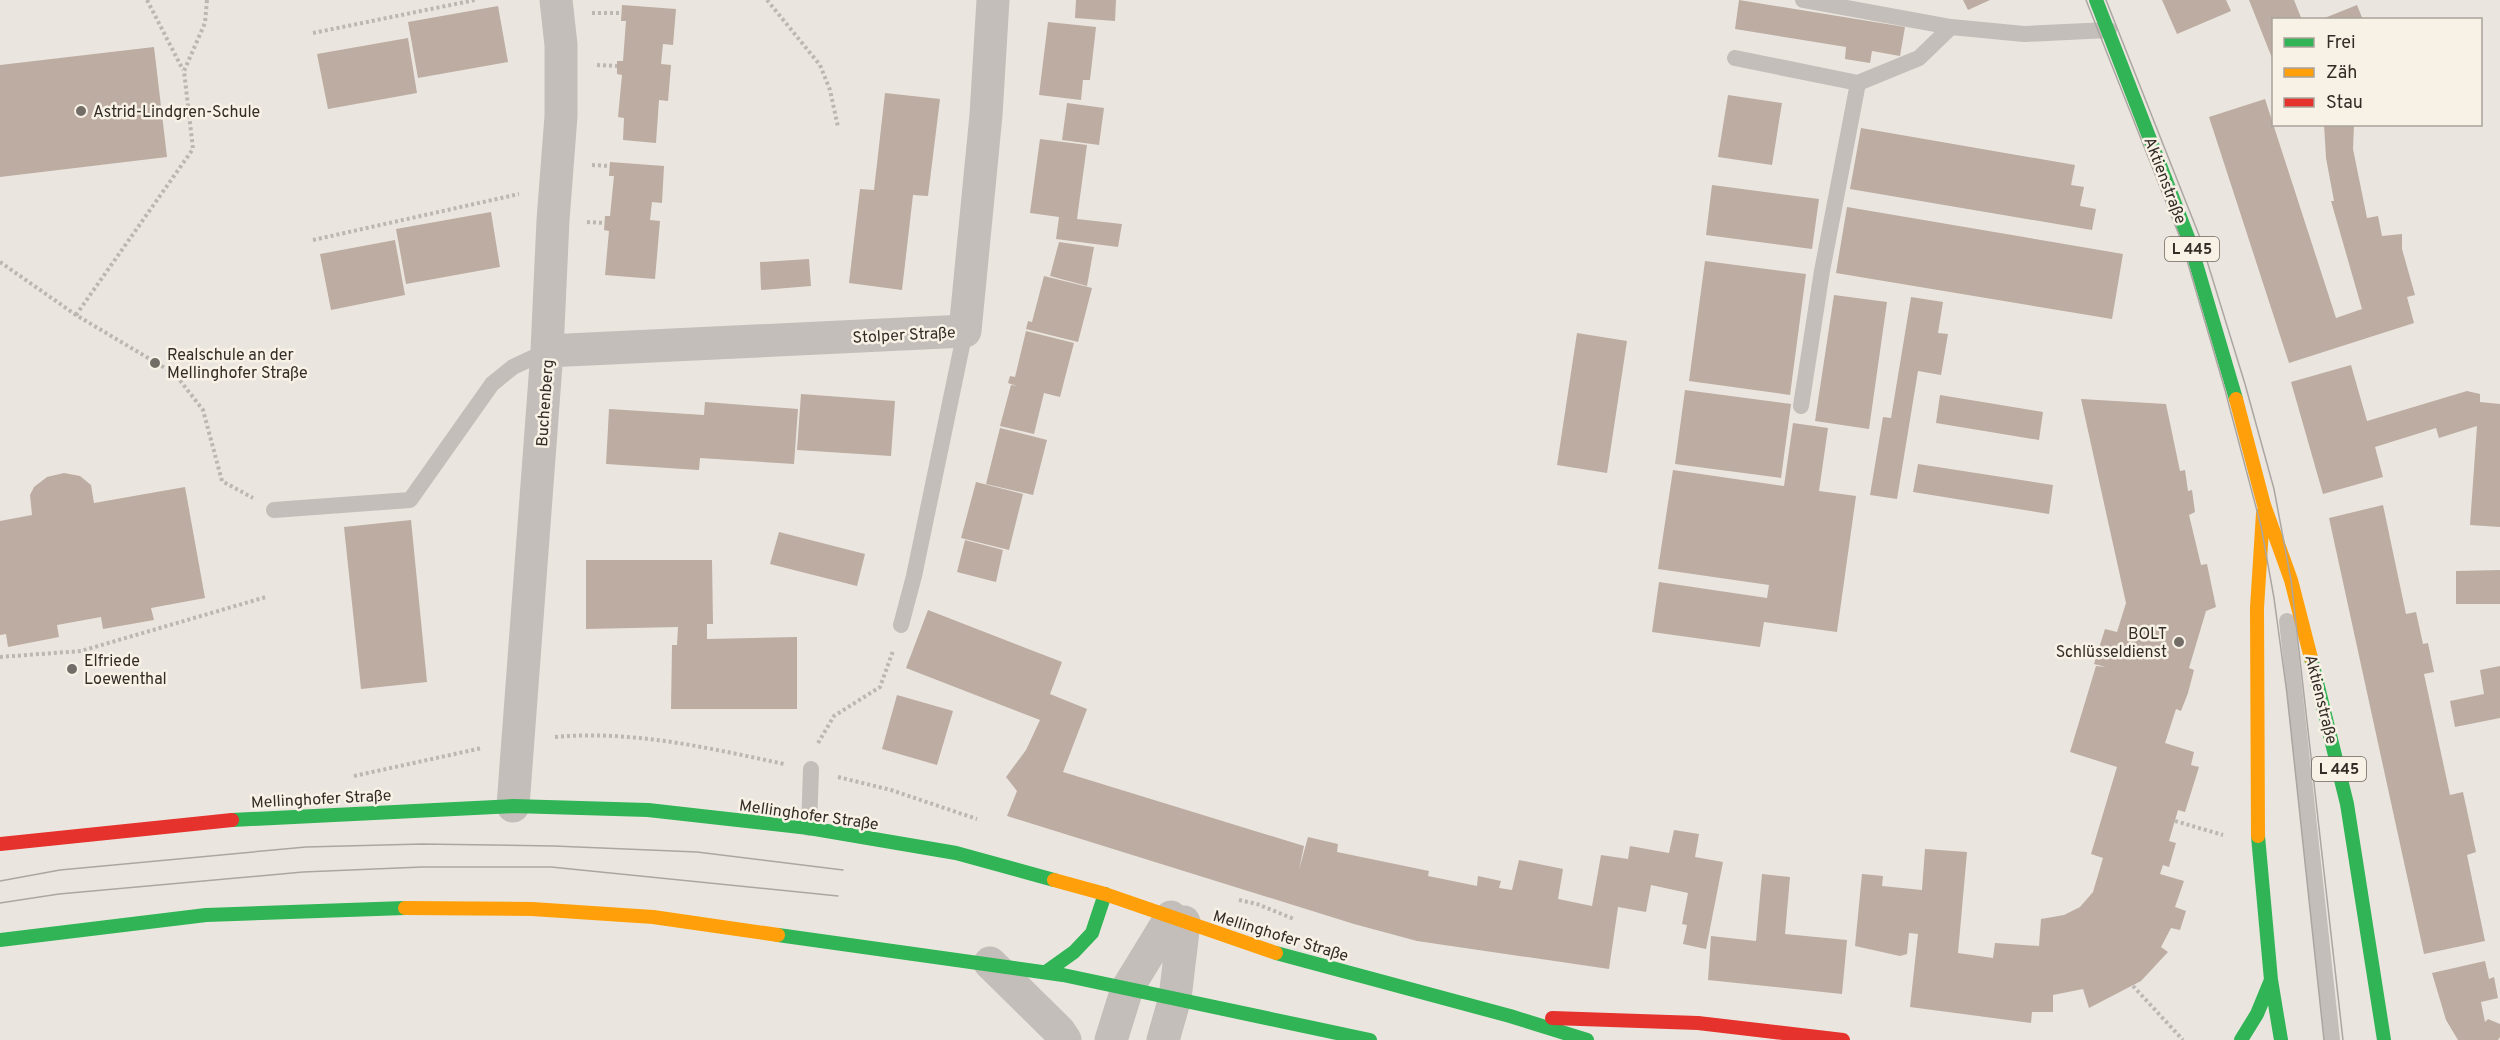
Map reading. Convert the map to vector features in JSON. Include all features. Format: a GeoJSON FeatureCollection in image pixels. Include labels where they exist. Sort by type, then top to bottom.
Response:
{"type":"FeatureCollection","features":[{"type":"Feature","properties":{"kind":"main road","name":"Aktienstraße"},"geometry":{"type":"LineString","coordinates":[[2096,0],[2189,240],[2233,387],[2264,505],[2291,580],[2347,804],[2384,1040]]}},
{"type":"Feature","properties":{"kind":"main road","name":"Aktienstraße"},"geometry":{"type":"LineString","coordinates":[[2264,505],[2260,526],[2257,608],[2259,846],[2271,980],[2281,1040]]}},
{"type":"Feature","properties":{"kind":"main road","name":"Mellinghofer Straße"},"geometry":{"type":"LineString","coordinates":[[0,844],[222,820],[513,806],[648,810],[809,828],[956,853],[1105,894],[1272,952],[1587,1040]]}},
{"type":"Feature","properties":{"kind":"main road"},"geometry":{"type":"LineString","coordinates":[[1046,972],[1074,952],[1092,933],[1105,894]]}},
{"type":"Feature","properties":{"kind":"main road"},"geometry":{"type":"LineString","coordinates":[[0,940],[206,915],[398,908],[532,909],[653,917],[1046,972],[1370,1040]]}},
{"type":"Feature","properties":{"kind":"main road"},"geometry":{"type":"LineString","coordinates":[[2241,1040],[2257,1014],[2271,980]]}},
{"type":"Feature","properties":{"kind":"main road"},"geometry":{"type":"LineString","coordinates":[[1510,1017],[1698,1023],[1843,1040]]}},
{"type":"Feature","properties":{"kind":"street","name":"Buchenberg"},"geometry":{"type":"LineString","coordinates":[[513,806],[547,351],[555,186],[561,116],[561,45],[556,0]]}},
{"type":"Feature","properties":{"kind":"street","name":"Stolper Straße"},"geometry":{"type":"LineString","coordinates":[[547,351],[965,331],[986,115],[993,0]]}},
{"type":"Feature","properties":{"kind":"street"},"geometry":{"type":"LineString","coordinates":[[1111,1040],[1127,989],[1177,920]]}},
{"type":"Feature","properties":{"kind":"street"},"geometry":{"type":"LineString","coordinates":[[1163,1040],[1175,998],[1177,920]]}},
{"type":"Feature","properties":{"kind":"street"},"geometry":{"type":"LineString","coordinates":[[990,963],[1059,1031],[1065,1040]]}},
{"type":"Feature","properties":{"kind":"lane"},"geometry":{"type":"LineString","coordinates":[[1803,0],[1951,27],[2024,34],[2109,30]]}},
{"type":"Feature","properties":{"kind":"lane"},"geometry":{"type":"LineString","coordinates":[[1736,58],[1858,83],[1919,58],[1951,27]]}},
{"type":"Feature","properties":{"kind":"lane"},"geometry":{"type":"LineString","coordinates":[[1802,406],[1821,271],[1858,83]]}},
{"type":"Feature","properties":{"kind":"lane"},"geometry":{"type":"LineString","coordinates":[[901,626],[914,576],[965,331]]}},
{"type":"Feature","properties":{"kind":"lane"},"geometry":{"type":"LineString","coordinates":[[274,510],[410,500],[492,384],[513,368],[547,351]]}},
{"type":"Feature","properties":{"kind":"lane"},"geometry":{"type":"LineString","coordinates":[[2264,505],[2283,589],[2332,1040]]}},
{"type":"Feature","properties":{"kind":"lane"},"geometry":{"type":"LineString","coordinates":[[809,828],[811,769]]}},
{"type":"Feature","properties":{"kind":"path"},"geometry":{"type":"LineString","coordinates":[[76,315],[193,149],[184,70],[147,0]]}},
{"type":"Feature","properties":{"kind":"path"},"geometry":{"type":"LineString","coordinates":[[184,70],[205,23],[207,0]]}},
{"type":"Feature","properties":{"kind":"path"},"geometry":{"type":"LineString","coordinates":[[314,33],[475,0]]}},
{"type":"Feature","properties":{"kind":"path"},"geometry":{"type":"LineString","coordinates":[[766,0],[820,65],[830,90],[838,127]]}},
{"type":"Feature","properties":{"kind":"path"},"geometry":{"type":"LineString","coordinates":[[313,240],[555,186]]}},
{"type":"Feature","properties":{"kind":"path"},"geometry":{"type":"LineString","coordinates":[[0,262],[76,315],[175,374],[203,410],[222,481],[274,510]]}},
{"type":"Feature","properties":{"kind":"path"},"geometry":{"type":"LineString","coordinates":[[0,657],[81,651],[266,597]]}},
{"type":"Feature","properties":{"kind":"path"},"geometry":{"type":"LineString","coordinates":[[811,769],[815,748],[834,716],[880,687],[901,626]]}},
{"type":"Feature","properties":{"kind":"path"},"geometry":{"type":"LineString","coordinates":[[2175,821],[2259,846]]}},
{"type":"Feature","properties":{"kind":"path"},"geometry":{"type":"LineString","coordinates":[[2133,986],[2183,1040]]}},
{"type":"Feature","properties":{"kind":"building"},"geometry":{"type":"Polygon","coordinates":[[[1076,0],[1116,0],[1115,21],[1075,18],[1076,0]]]}},
{"type":"Feature","properties":{"kind":"building"},"geometry":{"type":"Polygon","coordinates":[[[1739,0],[1905,27],[1900,56],[1872,51],[1870,63],[1845,59],[1846,47],[1735,29],[1739,0]]]}},
{"type":"Feature","properties":{"kind":"building"},"geometry":{"type":"Polygon","coordinates":[[[1963,0],[1990,0],[1968,10],[1963,0]]]}},
{"type":"Feature","properties":{"kind":"building"},"geometry":{"type":"Polygon","coordinates":[[[2162,0],[2226,0],[2231,11],[2177,34],[2162,0]]]}},
{"type":"Feature","properties":{"kind":"building"},"geometry":{"type":"Polygon","coordinates":[[[2249,0],[2294,0],[2301,18],[2272,18],[2272,58],[2249,0]]]}},
{"type":"Feature","properties":{"kind":"building"},"geometry":{"type":"Polygon","coordinates":[[[622,5],[676,9],[673,45],[663,44],[661,64],[671,65],[668,101],[659,100],[656,143],[623,140],[624,118],[618,117],[622,75],[617,74],[617,61],[623,61],[626,21],[621,21],[622,5]]]}},
{"type":"Feature","properties":{"kind":"building"},"geometry":{"type":"Polygon","coordinates":[[[2357,5],[2362,18],[2324,18],[2357,5]]]}},
{"type":"Feature","properties":{"kind":"building"},"geometry":{"type":"Polygon","coordinates":[[[498,6],[508,62],[418,78],[408,22],[498,6]]]}},
{"type":"Feature","properties":{"kind":"building"},"geometry":{"type":"Polygon","coordinates":[[[1048,22],[1096,27],[1090,80],[1083,80],[1081,100],[1039,95],[1048,22]]]}},
{"type":"Feature","properties":{"kind":"building"},"geometry":{"type":"Polygon","coordinates":[[[408,38],[417,93],[328,109],[317,54],[408,38]]]}},
{"type":"Feature","properties":{"kind":"building","name":"Astrid-Lindgren-Schule"},"geometry":{"type":"Polygon","coordinates":[[[154,47],[167,157],[0,177],[0,65],[154,47]]]}},
{"type":"Feature","properties":{"kind":"building"},"geometry":{"type":"Polygon","coordinates":[[[885,93],[940,99],[928,196],[913,195],[902,290],[849,283],[860,189],[874,190],[885,93]]]}},
{"type":"Feature","properties":{"kind":"building"},"geometry":{"type":"Polygon","coordinates":[[[1728,95],[1782,103],[1772,165],[1718,157],[1728,95]]]}},
{"type":"Feature","properties":{"kind":"building"},"geometry":{"type":"Polygon","coordinates":[[[2265,99],[2336,318],[2362,309],[2331,201],[2334,201],[2326,158],[2324,126],[2354,126],[2353,149],[2367,218],[2378,216],[2382,236],[2402,234],[2402,249],[2415,295],[2407,297],[2414,323],[2289,363],[2209,117],[2265,99]]]}},
{"type":"Feature","properties":{"kind":"building"},"geometry":{"type":"Polygon","coordinates":[[[1067,103],[1104,108],[1099,145],[1062,140],[1067,103]]]}},
{"type":"Feature","properties":{"kind":"building"},"geometry":{"type":"Polygon","coordinates":[[[1861,128],[2075,165],[2071,185],[2084,187],[2080,206],[2096,209],[2092,230],[1850,189],[1861,128]]]}},
{"type":"Feature","properties":{"kind":"building"},"geometry":{"type":"Polygon","coordinates":[[[1040,139],[1087,145],[1077,219],[1122,224],[1118,247],[1056,239],[1059,217],[1030,213],[1040,139]]]}},
{"type":"Feature","properties":{"kind":"building"},"geometry":{"type":"Polygon","coordinates":[[[610,162],[664,166],[662,203],[652,202],[650,220],[660,221],[655,279],[605,275],[609,231],[604,230],[605,216],[610,216],[614,176],[609,176],[610,162]]]}},
{"type":"Feature","properties":{"kind":"building"},"geometry":{"type":"Polygon","coordinates":[[[1712,185],[1819,199],[1812,249],[1706,235],[1712,185]]]}},
{"type":"Feature","properties":{"kind":"building"},"geometry":{"type":"Polygon","coordinates":[[[1847,207],[2123,254],[2112,319],[1836,273],[1847,207]]]}},
{"type":"Feature","properties":{"kind":"building"},"geometry":{"type":"Polygon","coordinates":[[[491,212],[500,267],[406,284],[396,229],[491,212]]]}},
{"type":"Feature","properties":{"kind":"building"},"geometry":{"type":"Polygon","coordinates":[[[395,240],[405,295],[331,310],[320,254],[395,240]]]}},
{"type":"Feature","properties":{"kind":"building"},"geometry":{"type":"Polygon","coordinates":[[[1059,242],[1094,247],[1087,286],[1050,276],[1059,242]]]}},
{"type":"Feature","properties":{"kind":"building"},"geometry":{"type":"Polygon","coordinates":[[[809,259],[811,286],[761,290],[760,262],[809,259]]]}},
{"type":"Feature","properties":{"kind":"building"},"geometry":{"type":"Polygon","coordinates":[[[1705,261],[1806,274],[1790,395],[1689,381],[1705,261]]]}},
{"type":"Feature","properties":{"kind":"building"},"geometry":{"type":"Polygon","coordinates":[[[1044,276],[1092,288],[1078,342],[1026,329],[1028,321],[1032,322],[1044,276]]]}},
{"type":"Feature","properties":{"kind":"building"},"geometry":{"type":"Polygon","coordinates":[[[1834,295],[1887,302],[1869,429],[1815,421],[1834,295]]]}},
{"type":"Feature","properties":{"kind":"building"},"geometry":{"type":"Polygon","coordinates":[[[1911,297],[1943,302],[1938,333],[1948,334],[1941,375],[1918,371],[1897,499],[1870,495],[1883,417],[1891,418],[1911,297]]]}},
{"type":"Feature","properties":{"kind":"building"},"geometry":{"type":"Polygon","coordinates":[[[1026,331],[1074,343],[1060,397],[1044,393],[1034,434],[1000,426],[1011,385],[1017,386],[1008,383],[1010,376],[1015,377],[1026,331]]]}},
{"type":"Feature","properties":{"kind":"building"},"geometry":{"type":"Polygon","coordinates":[[[1577,333],[1627,341],[1607,473],[1557,465],[1577,333]]]}},
{"type":"Feature","properties":{"kind":"building"},"geometry":{"type":"Polygon","coordinates":[[[2351,365],[2367,421],[2467,391],[2480,394],[2480,402],[2500,404],[2500,527],[2470,525],[2477,426],[2439,438],[2436,428],[2375,447],[2383,477],[2323,494],[2291,382],[2351,365]]]}},
{"type":"Feature","properties":{"kind":"building"},"geometry":{"type":"Polygon","coordinates":[[[1685,390],[1791,404],[1781,478],[1675,464],[1685,390]]]}},
{"type":"Feature","properties":{"kind":"building"},"geometry":{"type":"Polygon","coordinates":[[[801,394],[895,401],[891,456],[797,450],[801,394]]]}},
{"type":"Feature","properties":{"kind":"building"},"geometry":{"type":"Polygon","coordinates":[[[1940,395],[2043,412],[2039,440],[1936,423],[1940,395]]]}},
{"type":"Feature","properties":{"kind":"building"},"geometry":{"type":"Polygon","coordinates":[[[2081,399],[2166,404],[2180,471],[2185,470],[2188,491],[2192,490],[2195,512],[2189,515],[2201,565],[2207,564],[2216,607],[2206,611],[2189,668],[2194,670],[2188,693],[2181,711],[2176,709],[2165,743],[2194,752],[2191,765],[2199,767],[2185,812],[2178,810],[2169,841],[2176,843],[2169,867],[2163,865],[2160,874],[2184,881],[2175,907],[2186,911],[2180,930],[2171,928],[2161,947],[2168,952],[2141,981],[2089,1008],[2083,989],[2053,995],[2053,1012],[2032,1012],[2031,1023],[1910,1007],[1918,934],[1909,933],[1907,954],[1900,956],[1855,946],[1862,874],[1883,876],[1882,886],[1922,890],[1925,849],[1967,852],[1958,953],[1993,958],[1995,943],[2039,946],[2041,919],[2064,915],[2080,907],[2093,892],[2103,858],[2091,854],[2117,767],[2070,752],[2096,666],[2106,667],[2094,664],[2105,629],[2117,632],[2126,603],[2081,399]]]}},
{"type":"Feature","properties":{"kind":"building"},"geometry":{"type":"Polygon","coordinates":[[[705,402],[798,409],[794,464],[700,458],[699,470],[606,464],[609,409],[704,415],[705,402]]]}},
{"type":"Feature","properties":{"kind":"building"},"geometry":{"type":"Polygon","coordinates":[[[1793,423],[1828,428],[1819,491],[1856,496],[1837,632],[1764,622],[1760,647],[1652,632],[1659,582],[1767,598],[1769,585],[1658,569],[1673,470],[1784,486],[1793,423]]]}},
{"type":"Feature","properties":{"kind":"building"},"geometry":{"type":"Polygon","coordinates":[[[1000,428],[1047,440],[1033,495],[986,484],[1000,428]]]}},
{"type":"Feature","properties":{"kind":"building"},"geometry":{"type":"Polygon","coordinates":[[[1918,464],[2053,485],[2049,514],[1913,492],[1918,464]]]}},
{"type":"Feature","properties":{"kind":"building"},"geometry":{"type":"Polygon","coordinates":[[[64,473],[80,476],[91,485],[94,503],[185,487],[205,598],[151,608],[154,620],[103,629],[101,617],[57,625],[59,637],[8,647],[6,634],[0,635],[0,521],[32,515],[30,495],[34,487],[47,477],[64,473]]]}},
{"type":"Feature","properties":{"kind":"building"},"geometry":{"type":"Polygon","coordinates":[[[976,482],[1023,494],[1009,550],[961,538],[976,482]]]}},
{"type":"Feature","properties":{"kind":"building"},"geometry":{"type":"Polygon","coordinates":[[[2383,505],[2406,614],[2416,612],[2423,644],[2428,643],[2434,672],[2424,674],[2450,795],[2463,792],[2476,852],[2467,855],[2485,941],[2424,954],[2329,518],[2383,505]]]}},
{"type":"Feature","properties":{"kind":"building"},"geometry":{"type":"Polygon","coordinates":[[[411,520],[427,682],[361,689],[344,527],[411,520]]]}},
{"type":"Feature","properties":{"kind":"building"},"geometry":{"type":"Polygon","coordinates":[[[779,532],[865,554],[857,586],[770,564],[779,532]]]}},
{"type":"Feature","properties":{"kind":"building"},"geometry":{"type":"Polygon","coordinates":[[[965,540],[1003,550],[996,582],[957,572],[965,540]]]}},
{"type":"Feature","properties":{"kind":"building"},"geometry":{"type":"Polygon","coordinates":[[[586,560],[712,560],[713,624],[707,624],[707,639],[797,637],[797,709],[671,709],[672,645],[677,645],[678,627],[586,629],[586,560]]]}},
{"type":"Feature","properties":{"kind":"building"},"geometry":{"type":"Polygon","coordinates":[[[2500,570],[2500,604],[2456,604],[2456,571],[2500,570]]]}},
{"type":"Feature","properties":{"kind":"building"},"geometry":{"type":"Polygon","coordinates":[[[928,610],[1062,662],[1050,694],[1087,709],[1063,772],[1304,846],[1299,870],[1308,837],[1338,844],[1337,852],[1429,871],[1428,876],[1477,886],[1478,876],[1501,881],[1499,888],[1512,890],[1519,860],[1563,869],[1558,899],[1592,906],[1601,855],[1628,859],[1630,846],[1669,853],[1674,830],[1699,834],[1695,857],[1723,862],[1706,949],[1683,944],[1687,925],[1682,924],[1688,893],[1651,885],[1646,912],[1618,907],[1609,969],[1417,941],[1354,924],[1007,816],[1017,791],[1006,777],[1026,750],[1040,720],[906,668],[928,610]]]}},
{"type":"Feature","properties":{"kind":"building"},"geometry":{"type":"Polygon","coordinates":[[[2500,666],[2500,718],[2455,727],[2450,701],[2484,694],[2480,670],[2500,666]]]}},
{"type":"Feature","properties":{"kind":"building"},"geometry":{"type":"Polygon","coordinates":[[[897,695],[953,711],[937,765],[882,749],[897,695]]]}},
{"type":"Feature","properties":{"kind":"building"},"geometry":{"type":"Polygon","coordinates":[[[1762,874],[1790,877],[1785,934],[1847,940],[1842,994],[1708,980],[1711,936],[1756,941],[1762,874]]]}},
{"type":"Feature","properties":{"kind":"building"},"geometry":{"type":"Polygon","coordinates":[[[2485,961],[2489,979],[2494,977],[2498,998],[2481,1002],[2485,1022],[2488,1019],[2500,1024],[2500,1037],[2498,1040],[2458,1040],[2446,1020],[2432,973],[2485,961]]]}},
{"type":"Feature","properties":{"kind":"tram line"},"geometry":{"type":"LineString","coordinates":[[2086,0],[2181,240],[2225,390],[2261,526],[2274,598],[2287,694],[2324,1040]]}},
{"type":"Feature","properties":{"kind":"tram line"},"geometry":{"type":"LineString","coordinates":[[2106,0],[2199,235],[2245,384],[2274,489],[2291,580],[2343,1040]]}},
{"type":"Feature","properties":{"kind":"tram line"},"geometry":{"type":"LineString","coordinates":[[0,881],[60,870],[306,847],[422,844],[554,846],[697,852],[843,870]]}},
{"type":"Feature","properties":{"kind":"tram line"},"geometry":{"type":"LineString","coordinates":[[0,903],[59,894],[303,872],[422,867],[551,867],[838,896]]}},
{"type":"Feature","properties":{"kind":"traffic: fast"},"geometry":{"type":"LineString","coordinates":[[2096,0],[2189,240],[2236,399]]}},
{"type":"Feature","properties":{"kind":"traffic: fast"},"geometry":{"type":"LineString","coordinates":[[2311,658],[2347,804],[2384,1040]]}},
{"type":"Feature","properties":{"kind":"traffic: fast"},"geometry":{"type":"LineString","coordinates":[[232,820],[513,806],[648,810],[809,828],[956,853],[1054,880]]}},
{"type":"Feature","properties":{"kind":"traffic: fast"},"geometry":{"type":"LineString","coordinates":[[2258,836],[2271,980],[2281,1040]]}},
{"type":"Feature","properties":{"kind":"traffic: fast"},"geometry":{"type":"LineString","coordinates":[[1046,972],[1074,952],[1092,933],[1105,894]]}},
{"type":"Feature","properties":{"kind":"traffic: fast"},"geometry":{"type":"LineString","coordinates":[[0,940],[206,915],[405,908]]}},
{"type":"Feature","properties":{"kind":"traffic: fast"},"geometry":{"type":"LineString","coordinates":[[778,935],[1063,975],[1370,1040]]}},
{"type":"Feature","properties":{"kind":"traffic: fast"},"geometry":{"type":"LineString","coordinates":[[1276,953],[1510,1016],[1587,1040]]}},
{"type":"Feature","properties":{"kind":"traffic: fast"},"geometry":{"type":"LineString","coordinates":[[2241,1040],[2257,1014],[2271,980]]}},
{"type":"Feature","properties":{"kind":"traffic: slow"},"geometry":{"type":"LineString","coordinates":[[2236,399],[2264,505],[2291,580],[2311,658]]}},
{"type":"Feature","properties":{"kind":"traffic: slow"},"geometry":{"type":"LineString","coordinates":[[2258,836],[2257,608],[2263,513]]}},
{"type":"Feature","properties":{"kind":"traffic: slow"},"geometry":{"type":"LineString","coordinates":[[1054,880],[1105,894],[1276,953]]}},
{"type":"Feature","properties":{"kind":"traffic: slow"},"geometry":{"type":"LineString","coordinates":[[405,908],[532,909],[653,917],[778,935]]}},
{"type":"Feature","properties":{"kind":"traffic: jam"},"geometry":{"type":"LineString","coordinates":[[0,844],[232,820]]}},
{"type":"Feature","properties":{"kind":"traffic: jam"},"geometry":{"type":"LineString","coordinates":[[1552,1018],[1698,1023],[1843,1040]]}},
{"type":"Feature","properties":{"kind":"place","name":"Astrid-Lindgren-Schule"},"geometry":{"type":"Point","coordinates":[81,111]}},
{"type":"Feature","properties":{"kind":"place","name":"Realschule an der Mellinghofer Straße"},"geometry":{"type":"Point","coordinates":[155,363]}},
{"type":"Feature","properties":{"kind":"place","name":"BOLT Schlüsseldienst"},"geometry":{"type":"Point","coordinates":[2179,642]}},
{"type":"Feature","properties":{"kind":"place","name":"Elfriede Loewenthal"},"geometry":{"type":"Point","coordinates":[72,669]}}]}
